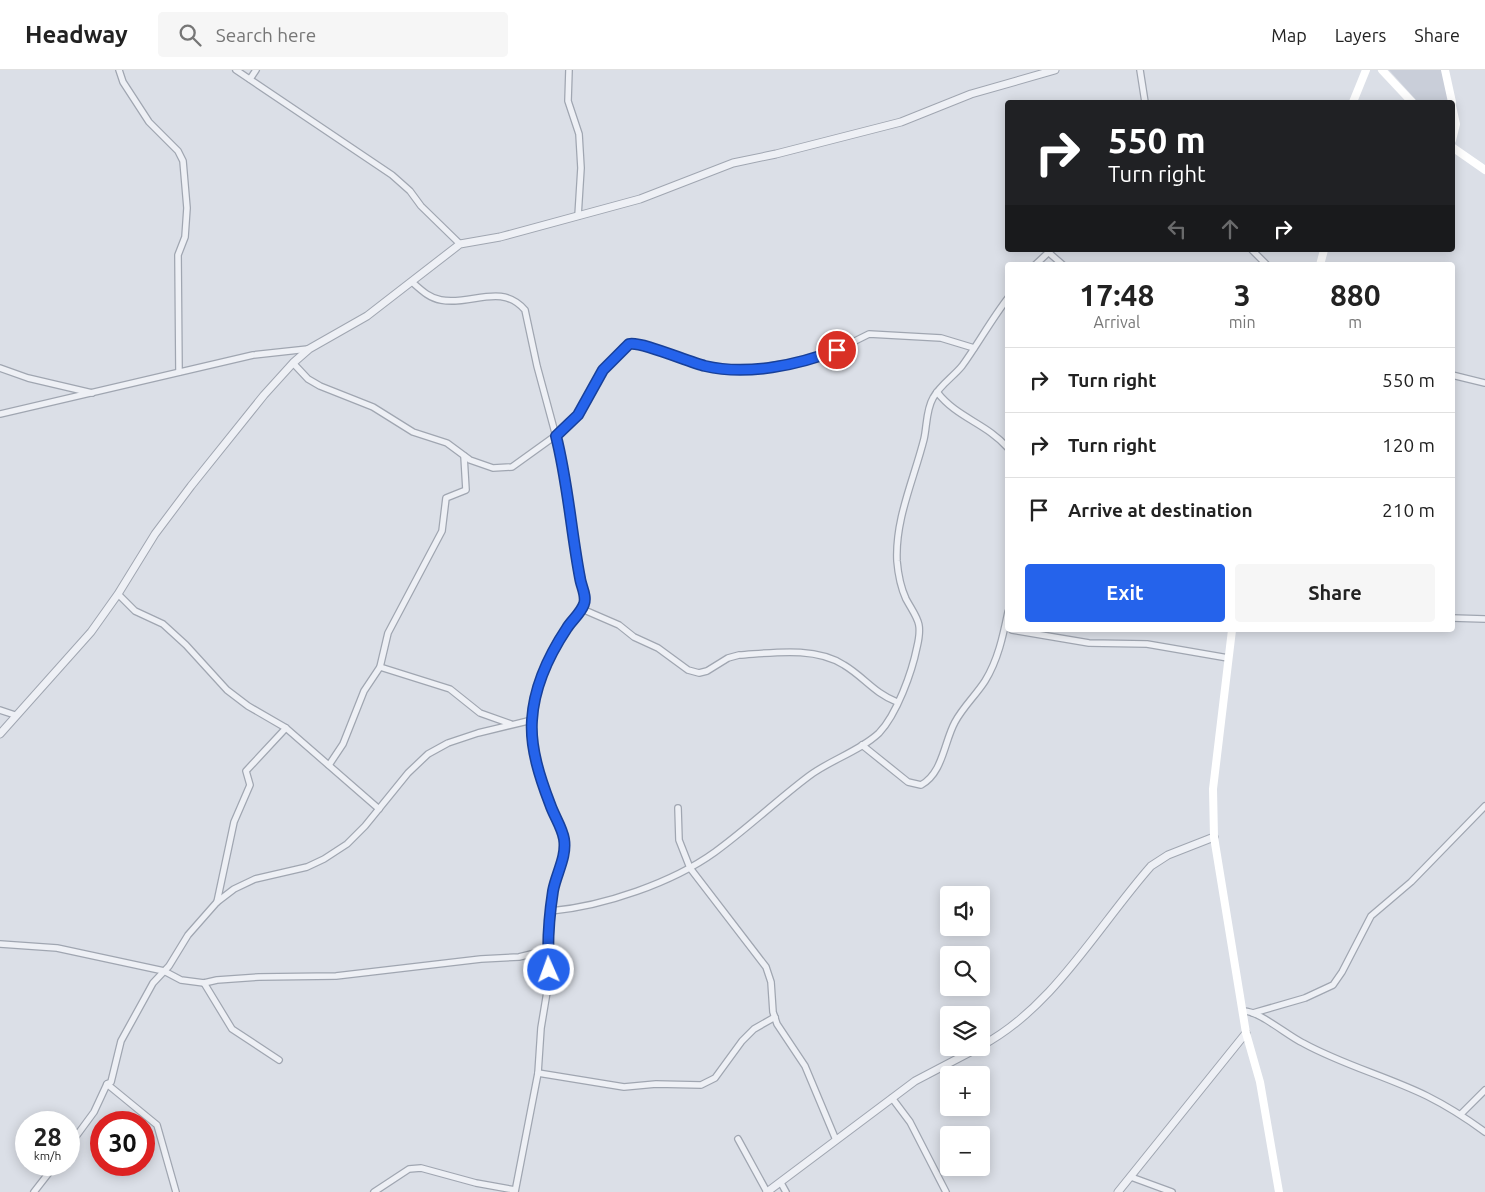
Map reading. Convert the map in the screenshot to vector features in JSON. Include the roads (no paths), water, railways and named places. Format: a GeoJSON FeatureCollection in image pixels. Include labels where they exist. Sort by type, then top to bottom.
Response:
{"type":"FeatureCollection","features":[{"type":"Feature","properties":{"kind":"main road"},"geometry":{"type":"LineString","coordinates":[[1354,100],[1366,70]]}},
{"type":"Feature","properties":{"kind":"main road"},"geometry":{"type":"LineString","coordinates":[[1382,70],[1410,100]]}},
{"type":"Feature","properties":{"kind":"main road"},"geometry":{"type":"LineString","coordinates":[[1445,70],[1451,100]]}},
{"type":"Feature","properties":{"kind":"main road"},"geometry":{"type":"LineString","coordinates":[[1455,149],[1485,170]]}},
{"type":"Feature","properties":{"kind":"main road"},"geometry":{"type":"LineString","coordinates":[[1232,632],[1213,789],[1214,837],[1246,1033],[1260,1082],[1279,1192]]}},
{"type":"Feature","properties":{"kind":"street"},"geometry":{"type":"LineString","coordinates":[[119,70],[123,82],[149,122],[172,144],[183,161],[187,208],[185,237],[178,255],[179,372]]}},
{"type":"Feature","properties":{"kind":"street"},"geometry":{"type":"LineString","coordinates":[[236,70],[392,175],[410,191],[421,206],[460,244]]}},
{"type":"Feature","properties":{"kind":"street"},"geometry":{"type":"LineString","coordinates":[[250,79],[256,70]]}},
{"type":"Feature","properties":{"kind":"street"},"geometry":{"type":"LineString","coordinates":[[568,70],[568,101],[579,134],[581,168],[578,216]]}},
{"type":"Feature","properties":{"kind":"street"},"geometry":{"type":"LineString","coordinates":[[0,734],[65,664],[118,594],[155,534],[191,486],[264,395],[294,363],[309,349],[347,330],[460,244],[500,237],[640,199],[733,163],[901,122],[955,100],[1055,70]]}},
{"type":"Feature","properties":{"kind":"street"},"geometry":{"type":"LineString","coordinates":[[1140,70],[1145,100]]}},
{"type":"Feature","properties":{"kind":"street"},"geometry":{"type":"LineString","coordinates":[[1038,262],[1048,252]]}},
{"type":"Feature","properties":{"kind":"street"},"geometry":{"type":"LineString","coordinates":[[1050,252],[1060,262]]}},
{"type":"Feature","properties":{"kind":"street"},"geometry":{"type":"LineString","coordinates":[[1254,252],[1263,262]]}},
{"type":"Feature","properties":{"kind":"street"},"geometry":{"type":"LineString","coordinates":[[374,1192],[409,1169],[421,1168],[515,1191],[538,1073],[541,1028],[548,986],[548,950],[553,890],[564,853],[564,839],[550,806],[536,760],[532,736],[532,720],[537,692],[549,658],[568,626],[582,609],[585,601],[569,498],[525,310],[519,303],[509,298],[490,295],[455,301],[442,301],[430,297],[412,282]]}},
{"type":"Feature","properties":{"kind":"street"},"geometry":{"type":"LineString","coordinates":[[551,912],[583,908],[611,900],[690,868],[749,826],[814,772],[862,745],[879,732],[897,702],[911,668],[917,646],[920,624],[902,586],[898,562],[898,542],[903,512],[924,436],[928,412],[937,392],[962,366],[1005,302]]}},
{"type":"Feature","properties":{"kind":"street"},"geometry":{"type":"LineString","coordinates":[[294,363],[308,379],[320,386],[373,407],[413,432],[447,443],[470,460],[501,469],[512,467],[556,436],[578,415],[603,370],[629,344],[640,343],[686,361],[724,369],[749,369],[811,360],[837,350],[869,334],[941,338],[974,348]]}},
{"type":"Feature","properties":{"kind":"street"},"geometry":{"type":"LineString","coordinates":[[0,414],[253,355],[309,349]]}},
{"type":"Feature","properties":{"kind":"street"},"geometry":{"type":"LineString","coordinates":[[0,368],[50,384],[94,393]]}},
{"type":"Feature","properties":{"kind":"street"},"geometry":{"type":"LineString","coordinates":[[1455,376],[1485,383]]}},
{"type":"Feature","properties":{"kind":"street"},"geometry":{"type":"LineString","coordinates":[[937,392],[954,410],[984,425],[1005,445]]}},
{"type":"Feature","properties":{"kind":"street"},"geometry":{"type":"LineString","coordinates":[[329,765],[343,744],[364,691],[380,667],[388,633],[442,531],[446,498],[466,490],[464,456]]}},
{"type":"Feature","properties":{"kind":"street"},"geometry":{"type":"LineString","coordinates":[[118,594],[136,611],[163,624],[237,698],[286,728],[379,809]]}},
{"type":"Feature","properties":{"kind":"street"},"geometry":{"type":"LineString","coordinates":[[582,609],[619,625],[634,637],[658,648],[688,670],[699,673],[707,671],[728,658],[738,655],[816,655],[843,664],[877,693],[897,702]]}},
{"type":"Feature","properties":{"kind":"street"},"geometry":{"type":"LineString","coordinates":[[1455,618],[1485,619]]}},
{"type":"Feature","properties":{"kind":"street"},"geometry":{"type":"LineString","coordinates":[[862,745],[908,782],[921,786],[927,782],[939,764],[955,722],[994,664],[1005,632]]}},
{"type":"Feature","properties":{"kind":"street"},"geometry":{"type":"LineString","coordinates":[[1024,632],[1089,643],[1147,644],[1228,658]]}},
{"type":"Feature","properties":{"kind":"street"},"geometry":{"type":"LineString","coordinates":[[380,667],[450,689],[480,713],[513,724]]}},
{"type":"Feature","properties":{"kind":"street"},"geometry":{"type":"LineString","coordinates":[[0,710],[16,715]]}},
{"type":"Feature","properties":{"kind":"street"},"geometry":{"type":"LineString","coordinates":[[80,1131],[94,1112],[107,1084],[111,1082],[120,1041],[153,983],[164,972],[188,935],[217,902],[255,879],[307,867],[324,859],[347,844],[408,773],[428,754],[448,743],[532,720]]}},
{"type":"Feature","properties":{"kind":"street"},"geometry":{"type":"LineString","coordinates":[[217,902],[234,822],[250,785],[246,771],[286,728]]}},
{"type":"Feature","properties":{"kind":"street"},"geometry":{"type":"LineString","coordinates":[[1253,1013],[1305,998],[1333,984],[1342,972],[1371,916],[1411,882],[1485,806]]}},
{"type":"Feature","properties":{"kind":"street"},"geometry":{"type":"LineString","coordinates":[[678,808],[679,840],[690,868],[766,967],[771,982],[774,1017],[805,1066],[836,1140]]}},
{"type":"Feature","properties":{"kind":"street"},"geometry":{"type":"LineString","coordinates":[[990,1041],[1037,1006],[1151,866],[1168,855],[1214,837]]}},
{"type":"Feature","properties":{"kind":"street"},"geometry":{"type":"LineString","coordinates":[[0,944],[57,948],[164,972],[181,980],[204,983],[259,977],[336,976],[481,959],[519,957],[548,950]]}},
{"type":"Feature","properties":{"kind":"street"},"geometry":{"type":"LineString","coordinates":[[204,983],[232,1029],[279,1060]]}},
{"type":"Feature","properties":{"kind":"street"},"geometry":{"type":"LineString","coordinates":[[1243,1011],[1253,1013],[1309,1047],[1348,1065],[1426,1095],[1461,1114],[1485,1132]]}},
{"type":"Feature","properties":{"kind":"street"},"geometry":{"type":"LineString","coordinates":[[538,1073],[624,1087],[656,1084],[701,1085],[715,1078],[742,1041],[754,1029],[774,1017]]}},
{"type":"Feature","properties":{"kind":"street"},"geometry":{"type":"LineString","coordinates":[[1118,1192],[1246,1033]]}},
{"type":"Feature","properties":{"kind":"street"},"geometry":{"type":"LineString","coordinates":[[738,1139],[767,1192],[916,1081],[963,1056]]}},
{"type":"Feature","properties":{"kind":"street"},"geometry":{"type":"LineString","coordinates":[[107,1084],[158,1125],[176,1192]]}},
{"type":"Feature","properties":{"kind":"street"},"geometry":{"type":"LineString","coordinates":[[1461,1114],[1485,1090]]}},
{"type":"Feature","properties":{"kind":"street"},"geometry":{"type":"LineString","coordinates":[[892,1098],[910,1122],[946,1192]]}},
{"type":"Feature","properties":{"kind":"street"},"geometry":{"type":"LineString","coordinates":[[34,1192],[46,1176]]}},
{"type":"Feature","properties":{"kind":"street"},"geometry":{"type":"LineString","coordinates":[[1131,1177],[1172,1192]]}},
{"type":"Feature","properties":{"kind":"street"},"geometry":{"type":"LineString","coordinates":[[781,1183],[786,1192]]}}]}
